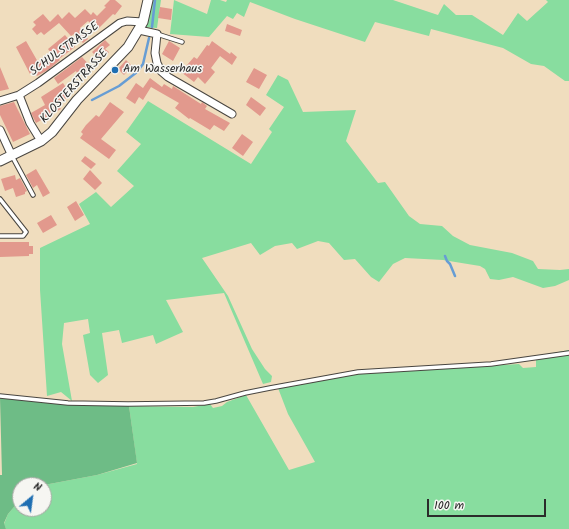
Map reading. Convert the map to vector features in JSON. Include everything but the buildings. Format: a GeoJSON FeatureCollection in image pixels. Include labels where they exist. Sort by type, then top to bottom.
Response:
{"type":"FeatureCollection","features":[{"type":"Feature","properties":{"kind":"street"},"geometry":{"type":"LineString","coordinates":[[148,0],[141,28],[156,34],[155,53],[157,63],[161,71],[168,77],[232,114]]}},
{"type":"Feature","properties":{"kind":"street","name":"SCHULSTRASSE"},"geometry":{"type":"LineString","coordinates":[[0,101],[19,95],[38,83],[120,24],[127,21],[141,28]]}},
{"type":"Feature","properties":{"kind":"street","name":"KLOSTERSTRASSE"},"geometry":{"type":"LineString","coordinates":[[0,161],[41,141],[52,132],[77,100],[128,46],[141,28]]}},
{"type":"Feature","properties":{"kind":"street"},"geometry":{"type":"LineString","coordinates":[[19,95],[25,111],[41,141]]}},
{"type":"Feature","properties":{"kind":"street"},"geometry":{"type":"LineString","coordinates":[[0,130],[12,156]]}},
{"type":"Feature","properties":{"kind":"lane"},"geometry":{"type":"LineString","coordinates":[[156,34],[182,42]]}},
{"type":"Feature","properties":{"kind":"lane"},"geometry":{"type":"LineString","coordinates":[[12,156],[33,195]]}},
{"type":"Feature","properties":{"kind":"lane"},"geometry":{"type":"LineString","coordinates":[[0,199],[26,232],[23,236],[0,236]]}},
{"type":"Feature","properties":{"kind":"lane"},"geometry":{"type":"LineString","coordinates":[[0,396],[68,403],[204,403],[264,389],[358,372],[491,364],[569,353]]}},
{"type":"Feature","properties":{"kind":"green space"},"geometry":{"type":"Polygon","coordinates":[[[150,0],[161,0],[157,28],[145,27],[150,0]]]}},
{"type":"Feature","properties":{"kind":"green space"},"geometry":{"type":"Polygon","coordinates":[[[174,0],[207,14],[211,0],[226,2],[227,0],[393,0],[438,15],[444,4],[456,15],[472,15],[503,35],[518,13],[527,21],[548,2],[546,0],[569,0],[569,81],[565,81],[544,66],[531,64],[503,48],[431,29],[429,36],[375,22],[365,42],[295,19],[250,2],[244,17],[237,13],[233,19],[227,16],[209,37],[170,34],[174,0]]]}},
{"type":"Feature","properties":{"kind":"green space"},"geometry":{"type":"Polygon","coordinates":[[[278,75],[288,80],[303,112],[356,110],[346,141],[378,183],[385,182],[409,216],[420,224],[442,226],[453,236],[470,245],[512,253],[533,261],[538,269],[569,269],[569,280],[555,286],[543,288],[513,277],[499,280],[490,279],[485,269],[480,266],[443,260],[405,258],[393,264],[379,282],[371,277],[355,259],[344,260],[329,243],[318,241],[297,249],[292,243],[275,246],[260,255],[251,243],[202,258],[228,296],[252,349],[265,369],[272,376],[271,382],[263,384],[224,293],[166,300],[183,332],[156,344],[153,335],[122,343],[119,330],[102,333],[108,375],[98,383],[90,375],[83,335],[90,333],[88,319],[64,323],[62,344],[72,401],[61,392],[47,396],[40,290],[40,248],[90,224],[79,204],[96,192],[111,207],[134,186],[117,171],[141,144],[126,132],[148,101],[251,164],[272,132],[269,129],[284,107],[266,95],[278,75]]]}},
{"type":"Feature","properties":{"kind":"green space"},"geometry":{"type":"Polygon","coordinates":[[[569,350],[569,529],[6,529],[4,524],[8,514],[12,509],[12,517],[52,517],[52,483],[97,475],[137,464],[129,406],[193,407],[210,404],[213,408],[222,406],[227,402],[246,395],[289,470],[315,462],[288,414],[278,388],[358,374],[519,364],[523,368],[536,367],[536,356],[569,350]]]}},
{"type":"Feature","properties":{"kind":"green space"},"geometry":{"type":"Polygon","coordinates":[[[0,398],[68,405],[129,406],[137,463],[97,475],[52,483],[52,477],[12,477],[12,509],[4,523],[6,529],[0,529],[0,475],[2,475],[0,398]]]}},
{"type":"Feature","properties":{"kind":"waterway"},"geometry":{"type":"LineString","coordinates":[[152,27],[155,0]]}},
{"type":"Feature","properties":{"kind":"waterway"},"geometry":{"type":"LineString","coordinates":[[92,100],[119,86],[137,72],[143,64],[149,38]]}},
{"type":"Feature","properties":{"kind":"waterway"},"geometry":{"type":"LineString","coordinates":[[445,256],[455,276]]}},
{"type":"Feature","properties":{"kind":"place","name":"Am Wasserhaus"},"geometry":{"type":"Point","coordinates":[115,70]}}]}
